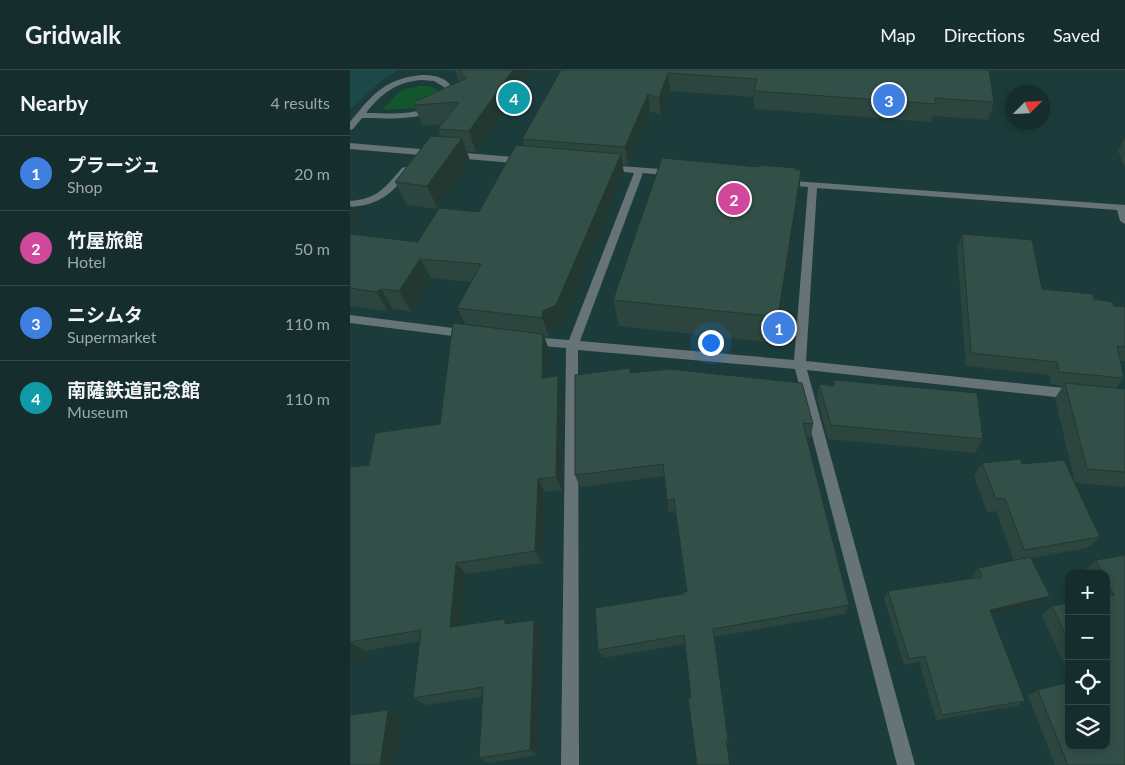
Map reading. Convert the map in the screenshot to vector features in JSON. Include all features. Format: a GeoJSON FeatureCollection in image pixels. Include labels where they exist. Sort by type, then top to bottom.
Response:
{"type":"FeatureCollection","features":[{"type":"Feature","properties":{"kind":"street"},"geometry":{"type":"LineString","coordinates":[[350,127],[386,88],[410,70]]}},
{"type":"Feature","properties":{"kind":"street"},"geometry":{"type":"LineString","coordinates":[[360,116],[412,115],[424,112],[434,108],[448,97],[451,83],[423,78],[399,82],[386,88]]}},
{"type":"Feature","properties":{"kind":"street"},"geometry":{"type":"LineString","coordinates":[[350,146],[532,162]]}},
{"type":"Feature","properties":{"kind":"street"},"geometry":{"type":"LineString","coordinates":[[350,204],[362,204],[385,195],[419,152]]}},
{"type":"Feature","properties":{"kind":"street"},"geometry":{"type":"LineString","coordinates":[[600,167],[688,175]]}},
{"type":"Feature","properties":{"kind":"street"},"geometry":{"type":"LineString","coordinates":[[570,765],[572,346],[640,171]]}},
{"type":"Feature","properties":{"kind":"street"},"geometry":{"type":"LineString","coordinates":[[775,181],[1123,208],[1125,221]]}},
{"type":"Feature","properties":{"kind":"street"},"geometry":{"type":"LineString","coordinates":[[813,184],[800,365],[906,765]]}},
{"type":"Feature","properties":{"kind":"street"},"geometry":{"type":"LineString","coordinates":[[350,319],[485,335]]}},
{"type":"Feature","properties":{"kind":"street"},"geometry":{"type":"LineString","coordinates":[[523,340],[572,346],[800,365],[1086,395]]}},
{"type":"Feature","properties":{"kind":"shaded area"},"geometry":{"type":"Polygon","coordinates":[[[350,70],[398,70],[380,82],[350,109],[350,70]]]}},
{"type":"Feature","properties":{"kind":"green space"},"geometry":{"type":"Polygon","coordinates":[[[419,86],[428,86],[441,93],[421,108],[382,110],[400,91],[419,86]]]}},
{"type":"Feature","properties":{"kind":"building"},"geometry":{"type":"Polygon","coordinates":[[[459,70],[513,70],[469,131],[438,129],[459,102],[414,105],[414,102],[467,78],[459,70]]]}},
{"type":"Feature","properties":{"kind":"building"},"geometry":{"type":"Polygon","coordinates":[[[561,70],[989,70],[994,102],[935,98],[936,104],[754,91],[757,79],[668,73],[659,98],[648,94],[625,147],[522,139],[561,70]]]}},
{"type":"Feature","properties":{"kind":"building"},"geometry":{"type":"Polygon","coordinates":[[[431,136],[462,138],[427,186],[395,182],[431,136]]]}},
{"type":"Feature","properties":{"kind":"building"},"geometry":{"type":"Polygon","coordinates":[[[516,145],[621,154],[556,305],[543,311],[542,318],[457,308],[481,264],[420,259],[399,291],[381,289],[376,292],[350,288],[350,234],[418,242],[439,208],[479,212],[516,145]]]}},
{"type":"Feature","properties":{"kind":"building"},"geometry":{"type":"Polygon","coordinates":[[[662,158],[759,167],[759,165],[796,168],[795,170],[801,170],[778,317],[613,300],[662,158]]]}},
{"type":"Feature","properties":{"kind":"building"},"geometry":{"type":"Polygon","coordinates":[[[962,234],[1032,240],[1042,289],[1093,294],[1094,299],[1113,302],[1114,306],[1125,307],[1125,347],[1117,346],[1124,378],[1059,372],[1057,362],[971,353],[962,234]]]}},
{"type":"Feature","properties":{"kind":"building"},"geometry":{"type":"Polygon","coordinates":[[[453,323],[543,334],[542,378],[558,376],[556,477],[538,479],[535,551],[456,563],[450,627],[505,619],[505,624],[534,620],[530,750],[479,758],[483,687],[413,698],[421,630],[350,642],[350,467],[369,465],[375,433],[440,424],[453,323]]]}},
{"type":"Feature","properties":{"kind":"building"},"geometry":{"type":"Polygon","coordinates":[[[630,368],[630,373],[669,369],[802,383],[813,424],[803,423],[849,605],[713,629],[730,765],[697,765],[688,698],[691,698],[684,635],[598,650],[595,608],[687,592],[674,499],[667,500],[663,464],[575,475],[575,375],[630,368]]]}},
{"type":"Feature","properties":{"kind":"building"},"geometry":{"type":"Polygon","coordinates":[[[834,380],[977,393],[983,439],[831,425],[819,384],[834,386],[834,380]]]}},
{"type":"Feature","properties":{"kind":"building"},"geometry":{"type":"Polygon","coordinates":[[[1065,383],[1125,389],[1125,472],[1087,469],[1065,383]]]}},
{"type":"Feature","properties":{"kind":"building"},"geometry":{"type":"Polygon","coordinates":[[[1020,459],[1022,464],[1064,460],[1100,537],[1024,550],[1005,498],[996,499],[982,463],[1020,459]]]}},
{"type":"Feature","properties":{"kind":"building"},"geometry":{"type":"Polygon","coordinates":[[[1125,555],[1125,765],[1068,765],[1038,690],[1065,683],[1065,750],[1110,750],[1110,596],[1114,595],[1110,588],[1110,570],[1101,570],[1096,560],[1125,555]]]}},
{"type":"Feature","properties":{"kind":"building"},"geometry":{"type":"Polygon","coordinates":[[[1030,557],[1050,596],[990,610],[1025,701],[942,715],[925,656],[909,659],[888,591],[982,577],[978,568],[1030,557]]]}},
{"type":"Feature","properties":{"kind":"building"},"geometry":{"type":"Polygon","coordinates":[[[1065,604],[1065,634],[1052,606],[1065,604]]]}},
{"type":"Feature","properties":{"kind":"building"},"geometry":{"type":"Polygon","coordinates":[[[388,710],[380,765],[350,765],[350,715],[388,710]]]}},
{"type":"Feature","properties":{"kind":"place","name":"南薩鉄道記念館"},"geometry":{"type":"Point","coordinates":[514,98]}},
{"type":"Feature","properties":{"kind":"place","name":"ニシムタ"},"geometry":{"type":"Point","coordinates":[889,100]}},
{"type":"Feature","properties":{"kind":"place","name":"竹屋旅館"},"geometry":{"type":"Point","coordinates":[734,199]}},
{"type":"Feature","properties":{"kind":"place","name":"プラージュ"},"geometry":{"type":"Point","coordinates":[779,328]}}]}
